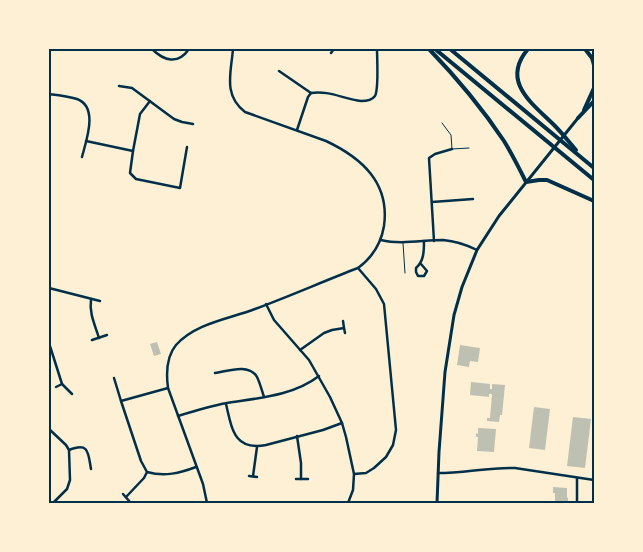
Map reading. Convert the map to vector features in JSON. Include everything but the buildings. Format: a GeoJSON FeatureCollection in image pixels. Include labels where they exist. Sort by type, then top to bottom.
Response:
{"type":"FeatureCollection","features":[{"type":"Feature","properties":{"kind":"highway"},"geometry":{"type":"LineString","coordinates":[[430,49],[455,76],[489,120],[505,143],[526,182],[547,180],[594,201]]}},
{"type":"Feature","properties":{"kind":"highway"},"geometry":{"type":"LineString","coordinates":[[435,49],[594,180]]}},
{"type":"Feature","properties":{"kind":"highway"},"geometry":{"type":"LineString","coordinates":[[450,49],[594,168]]}},
{"type":"Feature","properties":{"kind":"highway"},"geometry":{"type":"LineString","coordinates":[[528,49],[520,63],[518,73],[519,83],[523,92],[584,159]]}},
{"type":"Feature","properties":{"kind":"highway"},"geometry":{"type":"LineString","coordinates":[[585,49],[592,58],[594,65]]}},
{"type":"Feature","properties":{"kind":"highway"},"geometry":{"type":"LineString","coordinates":[[584,110],[594,88]]}},
{"type":"Feature","properties":{"kind":"highway"},"geometry":{"type":"LineString","coordinates":[[578,118],[594,101]]}},
{"type":"Feature","properties":{"kind":"street"},"geometry":{"type":"LineString","coordinates":[[152,49],[171,60],[176,60],[182,57],[188,49]]}},
{"type":"Feature","properties":{"kind":"street"},"geometry":{"type":"LineString","coordinates":[[207,503],[203,484],[168,388],[167,369],[169,356],[176,345],[190,332],[358,268],[371,258],[376,250],[381,240],[384,223],[381,192],[374,177],[354,157],[339,147],[314,136],[245,112],[238,107],[231,93],[230,83],[233,49]]}},
{"type":"Feature","properties":{"kind":"street"},"geometry":{"type":"LineString","coordinates":[[331,53],[334,49]]}},
{"type":"Feature","properties":{"kind":"street"},"geometry":{"type":"LineString","coordinates":[[279,71],[311,93],[325,93],[362,101],[371,100],[375,96],[377,86],[377,49]]}},
{"type":"Feature","properties":{"kind":"street"},"geometry":{"type":"LineString","coordinates":[[119,86],[132,88],[174,119],[193,124]]}},
{"type":"Feature","properties":{"kind":"street"},"geometry":{"type":"LineString","coordinates":[[297,130],[311,93]]}},
{"type":"Feature","properties":{"kind":"street"},"geometry":{"type":"LineString","coordinates":[[49,94],[76,98],[83,103],[89,114],[90,122],[82,157]]}},
{"type":"Feature","properties":{"kind":"street"},"geometry":{"type":"LineString","coordinates":[[150,100],[140,114],[130,173],[136,179],[180,188],[187,147]]}},
{"type":"Feature","properties":{"kind":"street"},"geometry":{"type":"LineString","coordinates":[[437,503],[445,372],[454,315],[462,287],[477,250],[498,216],[578,118]]}},
{"type":"Feature","properties":{"kind":"street"},"geometry":{"type":"LineString","coordinates":[[86,141],[133,151]]}},
{"type":"Feature","properties":{"kind":"street"},"geometry":{"type":"LineString","coordinates":[[434,240],[429,158],[435,154],[452,149]]}},
{"type":"Feature","properties":{"kind":"street"},"geometry":{"type":"LineString","coordinates":[[432,202],[473,199]]}},
{"type":"Feature","properties":{"kind":"street"},"geometry":{"type":"LineString","coordinates":[[381,240],[388,242],[453,241],[477,250]]}},
{"type":"Feature","properties":{"kind":"street"},"geometry":{"type":"LineString","coordinates":[[421,264],[427,271],[421,277],[418,276],[416,268],[421,264],[424,241]]}},
{"type":"Feature","properties":{"kind":"street"},"geometry":{"type":"LineString","coordinates":[[354,474],[366,473],[386,457],[393,445],[396,430],[384,304],[376,289],[358,268]]}},
{"type":"Feature","properties":{"kind":"street"},"geometry":{"type":"LineString","coordinates":[[49,288],[100,302]]}},
{"type":"Feature","properties":{"kind":"street"},"geometry":{"type":"LineString","coordinates":[[91,300],[91,314],[99,338]]}},
{"type":"Feature","properties":{"kind":"street"},"geometry":{"type":"LineString","coordinates":[[266,304],[274,320],[309,360],[342,423],[354,474],[353,490],[348,503]]}},
{"type":"Feature","properties":{"kind":"street"},"geometry":{"type":"LineString","coordinates":[[343,321],[345,333]]}},
{"type":"Feature","properties":{"kind":"street"},"geometry":{"type":"LineString","coordinates":[[300,350],[324,334],[332,330],[344,328]]}},
{"type":"Feature","properties":{"kind":"street"},"geometry":{"type":"LineString","coordinates":[[92,340],[107,335]]}},
{"type":"Feature","properties":{"kind":"street"},"geometry":{"type":"LineString","coordinates":[[49,343],[62,384],[72,394]]}},
{"type":"Feature","properties":{"kind":"street"},"geometry":{"type":"LineString","coordinates":[[215,373],[236,369],[246,369],[252,372],[257,377],[264,398]]}},
{"type":"Feature","properties":{"kind":"street"},"geometry":{"type":"LineString","coordinates":[[178,416],[209,407],[264,398],[286,392],[303,386],[319,376]]}},
{"type":"Feature","properties":{"kind":"street"},"geometry":{"type":"LineString","coordinates":[[114,378],[141,462],[147,472],[170,475],[196,467]]}},
{"type":"Feature","properties":{"kind":"street"},"geometry":{"type":"LineString","coordinates":[[56,387],[62,384]]}},
{"type":"Feature","properties":{"kind":"street"},"geometry":{"type":"LineString","coordinates":[[121,401],[168,388]]}},
{"type":"Feature","properties":{"kind":"street"},"geometry":{"type":"LineString","coordinates":[[226,404],[235,437],[246,446],[257,447],[324,430],[342,423]]}},
{"type":"Feature","properties":{"kind":"street"},"geometry":{"type":"LineString","coordinates":[[49,429],[69,450],[70,480],[67,489],[53,503]]}},
{"type":"Feature","properties":{"kind":"street"},"geometry":{"type":"LineString","coordinates":[[297,436],[301,479]]}},
{"type":"Feature","properties":{"kind":"street"},"geometry":{"type":"LineString","coordinates":[[69,450],[82,446],[85,448],[89,455],[91,469]]}},
{"type":"Feature","properties":{"kind":"street"},"geometry":{"type":"LineString","coordinates":[[257,447],[251,476],[258,477]]}},
{"type":"Feature","properties":{"kind":"street"},"geometry":{"type":"LineString","coordinates":[[438,473],[454,474],[515,468],[594,480]]}},
{"type":"Feature","properties":{"kind":"street"},"geometry":{"type":"LineString","coordinates":[[130,502],[124,496],[144,478],[147,472]]}},
{"type":"Feature","properties":{"kind":"street"},"geometry":{"type":"LineString","coordinates":[[577,478],[578,503]]}},
{"type":"Feature","properties":{"kind":"street"},"geometry":{"type":"LineString","coordinates":[[296,479],[308,479]]}},
{"type":"Feature","properties":{"kind":"lane"},"geometry":{"type":"LineString","coordinates":[[442,123],[451,135],[452,149],[469,148]]}},
{"type":"Feature","properties":{"kind":"lane"},"geometry":{"type":"LineString","coordinates":[[403,242],[405,273]]}}]}
